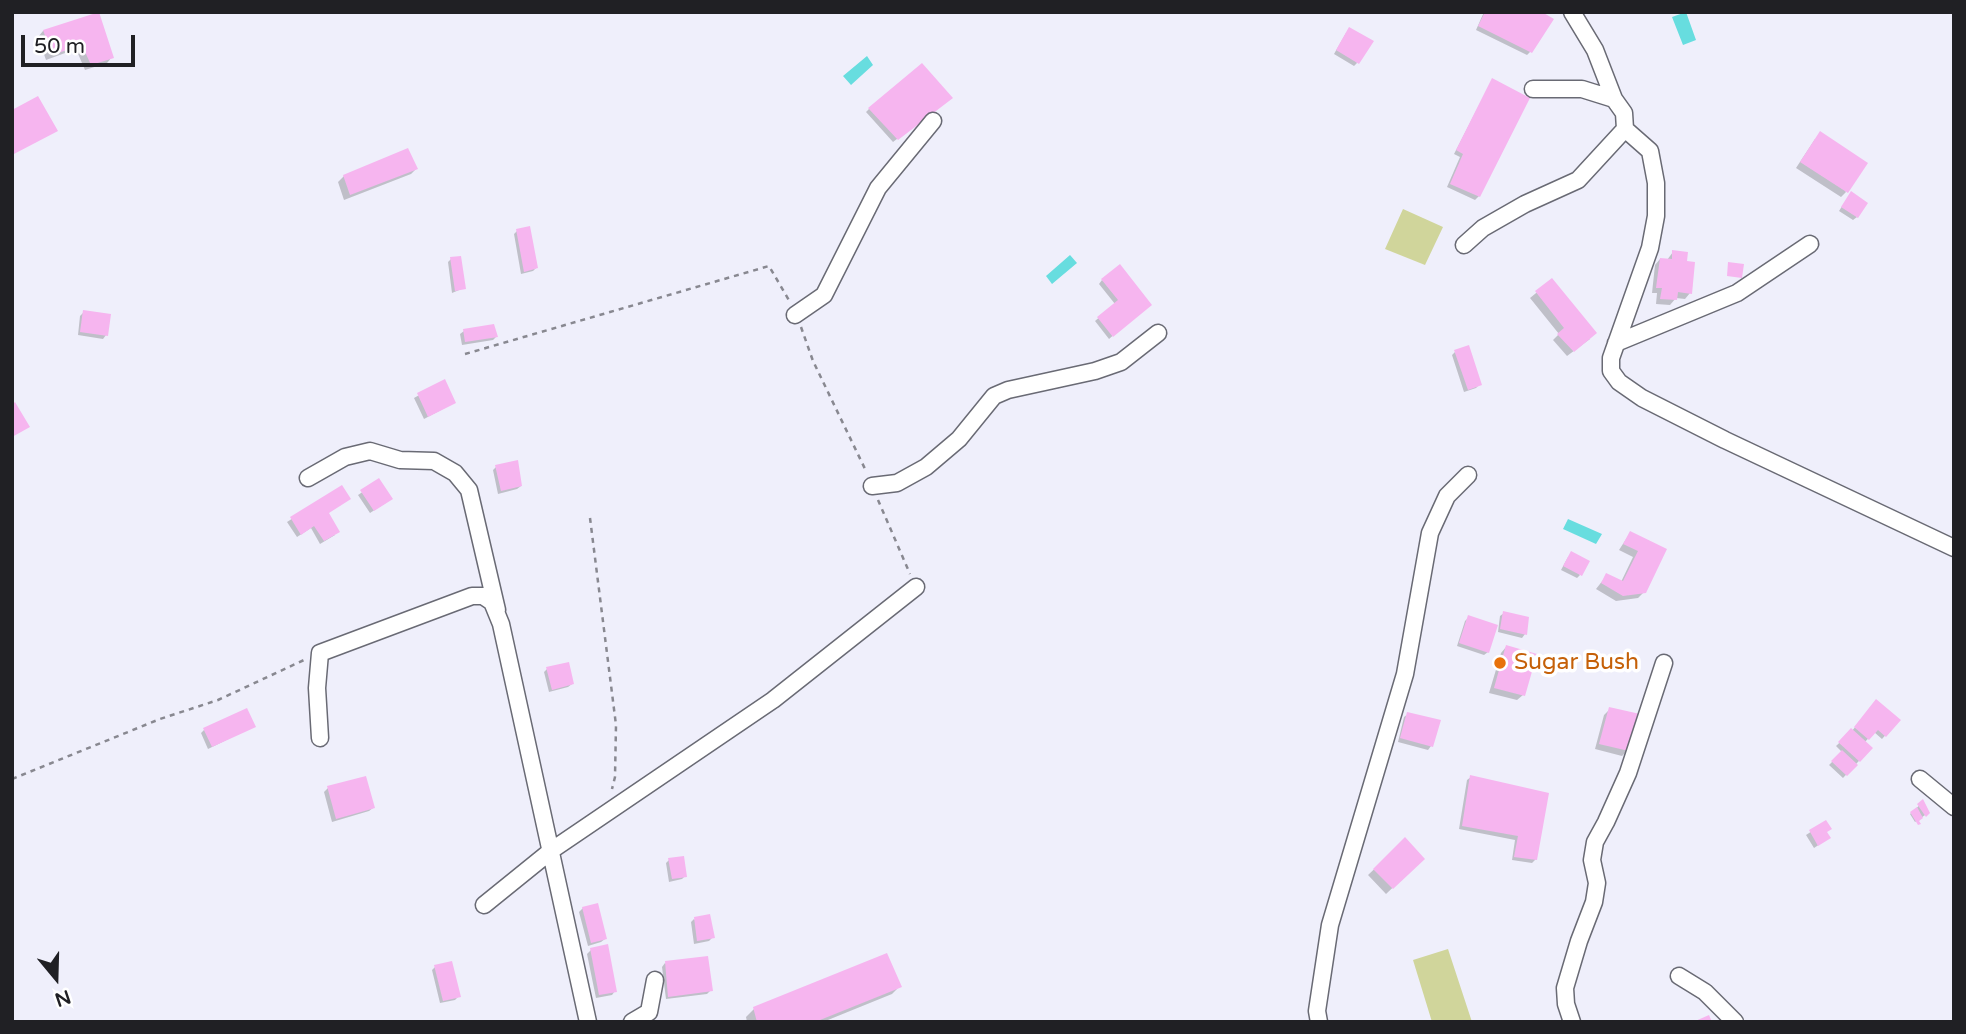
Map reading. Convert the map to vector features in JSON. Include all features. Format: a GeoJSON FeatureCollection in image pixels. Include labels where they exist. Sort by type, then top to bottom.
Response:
{"type":"FeatureCollection","features":[{"type":"Feature","properties":{"kind":"street"},"geometry":{"type":"LineString","coordinates":[[1572,12],[1595,50],[1614,99],[1623,113],[1625,129],[1650,150],[1657,183],[1656,216],[1650,248],[1611,358],[1611,371],[1629,390],[1725,440],[1954,548]]}},
{"type":"Feature","properties":{"kind":"street"},"geometry":{"type":"LineString","coordinates":[[1533,89],[1582,89],[1614,99]]}},
{"type":"Feature","properties":{"kind":"street"},"geometry":{"type":"LineString","coordinates":[[795,315],[824,295],[878,188],[933,121]]}},
{"type":"Feature","properties":{"kind":"street"},"geometry":{"type":"LineString","coordinates":[[1464,245],[1483,228],[1514,210],[1578,180],[1625,129]]}},
{"type":"Feature","properties":{"kind":"street"},"geometry":{"type":"LineString","coordinates":[[1616,343],[1737,293],[1810,244]]}},
{"type":"Feature","properties":{"kind":"street"},"geometry":{"type":"LineString","coordinates":[[872,486],[897,483],[926,467],[959,439],[994,396],[1008,390],[1095,371],[1121,362],[1158,333]]}},
{"type":"Feature","properties":{"kind":"street"},"geometry":{"type":"LineString","coordinates":[[308,478],[345,457],[370,451],[400,460],[434,461],[455,473],[470,490],[588,1022]]}},
{"type":"Feature","properties":{"kind":"street"},"geometry":{"type":"LineString","coordinates":[[1319,1022],[1317,1011],[1330,925],[1405,674],[1430,533],[1447,496],[1468,475]]}},
{"type":"Feature","properties":{"kind":"street"},"geometry":{"type":"LineString","coordinates":[[484,905],[552,850],[773,700],[916,587]]}},
{"type":"Feature","properties":{"kind":"street"},"geometry":{"type":"LineString","coordinates":[[320,738],[317,688],[320,653],[472,596],[483,596],[492,602],[498,612]]}},
{"type":"Feature","properties":{"kind":"street"},"geometry":{"type":"LineString","coordinates":[[1572,1022],[1566,1004],[1565,988],[1594,902],[1597,883],[1592,860],[1595,842],[1628,773],[1664,663]]}},
{"type":"Feature","properties":{"kind":"street"},"geometry":{"type":"LineString","coordinates":[[1920,779],[1954,807]]}},
{"type":"Feature","properties":{"kind":"street"},"geometry":{"type":"LineString","coordinates":[[1679,976],[1705,992],[1735,1022]]}},
{"type":"Feature","properties":{"kind":"street"},"geometry":{"type":"LineString","coordinates":[[632,1022],[649,1012],[655,980]]}},
{"type":"Feature","properties":{"kind":"path"},"geometry":{"type":"LineString","coordinates":[[465,354],[769,266],[795,315],[813,361],[916,587]]}},
{"type":"Feature","properties":{"kind":"path"},"geometry":{"type":"LineString","coordinates":[[590,518],[616,725],[615,776],[612,789]]}},
{"type":"Feature","properties":{"kind":"path"},"geometry":{"type":"LineString","coordinates":[[12,779],[160,719],[219,700],[320,653]]}},
{"type":"Feature","properties":{"kind":"green space"},"geometry":{"type":"Polygon","coordinates":[[[1403,209],[1443,227],[1425,265],[1385,249],[1403,209]]]}},
{"type":"Feature","properties":{"kind":"green space"},"geometry":{"type":"Polygon","coordinates":[[[1448,949],[1472,1022],[1432,1022],[1413,960],[1448,949]]]}},
{"type":"Feature","properties":{"kind":"water"},"geometry":{"type":"Polygon","coordinates":[[[1686,12],[1696,40],[1683,45],[1672,17],[1686,12]]]}},
{"type":"Feature","properties":{"kind":"water"},"geometry":{"type":"Polygon","coordinates":[[[867,56],[873,65],[851,85],[843,76],[867,56]]]}},
{"type":"Feature","properties":{"kind":"water"},"geometry":{"type":"Polygon","coordinates":[[[1070,255],[1077,263],[1052,284],[1046,276],[1070,255]]]}},
{"type":"Feature","properties":{"kind":"water"},"geometry":{"type":"Polygon","coordinates":[[[1568,519],[1602,534],[1596,544],[1563,529],[1568,519]]]}},
{"type":"Feature","properties":{"kind":"building"},"geometry":{"type":"Polygon","coordinates":[[[99,12],[114,58],[91,65],[82,45],[52,55],[43,30],[99,12]]]}},
{"type":"Feature","properties":{"kind":"building"},"geometry":{"type":"Polygon","coordinates":[[[1485,12],[1542,12],[1554,19],[1532,53],[1478,26],[1485,12]]]}},
{"type":"Feature","properties":{"kind":"building"},"geometry":{"type":"Polygon","coordinates":[[[1349,27],[1374,41],[1359,64],[1336,50],[1349,27]]]}},
{"type":"Feature","properties":{"kind":"building"},"geometry":{"type":"Polygon","coordinates":[[[922,63],[953,98],[898,140],[868,108],[922,63]]]}},
{"type":"Feature","properties":{"kind":"building"},"geometry":{"type":"Polygon","coordinates":[[[1492,78],[1530,98],[1480,197],[1450,184],[1463,154],[1456,150],[1492,78]]]}},
{"type":"Feature","properties":{"kind":"building"},"geometry":{"type":"Polygon","coordinates":[[[38,96],[58,131],[12,155],[12,110],[38,96]]]}},
{"type":"Feature","properties":{"kind":"building"},"geometry":{"type":"Polygon","coordinates":[[[1820,131],[1868,163],[1848,193],[1800,162],[1820,131]]]}},
{"type":"Feature","properties":{"kind":"building"},"geometry":{"type":"Polygon","coordinates":[[[408,148],[418,169],[350,195],[343,175],[408,148]]]}},
{"type":"Feature","properties":{"kind":"building"},"geometry":{"type":"Polygon","coordinates":[[[1851,191],[1868,203],[1858,218],[1841,207],[1851,191]]]}},
{"type":"Feature","properties":{"kind":"building"},"geometry":{"type":"Polygon","coordinates":[[[530,226],[538,268],[524,272],[516,229],[530,226]]]}},
{"type":"Feature","properties":{"kind":"building"},"geometry":{"type":"Polygon","coordinates":[[[1672,250],[1688,252],[1687,261],[1695,262],[1692,294],[1678,292],[1677,300],[1660,299],[1662,288],[1656,288],[1660,258],[1672,259],[1672,250]]]}},
{"type":"Feature","properties":{"kind":"building"},"geometry":{"type":"Polygon","coordinates":[[[461,256],[466,289],[455,291],[450,257],[461,256]]]}},
{"type":"Feature","properties":{"kind":"building"},"geometry":{"type":"Polygon","coordinates":[[[1728,262],[1744,264],[1742,278],[1727,276],[1728,262]]]}},
{"type":"Feature","properties":{"kind":"building"},"geometry":{"type":"Polygon","coordinates":[[[1120,264],[1152,305],[1113,337],[1097,317],[1118,300],[1101,279],[1120,264]]]}},
{"type":"Feature","properties":{"kind":"building"},"geometry":{"type":"Polygon","coordinates":[[[1552,278],[1597,333],[1574,352],[1557,334],[1564,328],[1535,291],[1552,278]]]}},
{"type":"Feature","properties":{"kind":"building"},"geometry":{"type":"Polygon","coordinates":[[[83,310],[111,314],[108,336],[80,332],[83,310]]]}},
{"type":"Feature","properties":{"kind":"building"},"geometry":{"type":"Polygon","coordinates":[[[494,324],[498,337],[465,342],[463,329],[494,324]]]}},
{"type":"Feature","properties":{"kind":"building"},"geometry":{"type":"Polygon","coordinates":[[[1469,345],[1482,385],[1468,390],[1454,350],[1469,345]]]}},
{"type":"Feature","properties":{"kind":"building"},"geometry":{"type":"Polygon","coordinates":[[[445,379],[456,403],[428,417],[417,393],[445,379]]]}},
{"type":"Feature","properties":{"kind":"building"},"geometry":{"type":"Polygon","coordinates":[[[15,402],[30,427],[12,437],[12,405],[15,402]]]}},
{"type":"Feature","properties":{"kind":"building"},"geometry":{"type":"Polygon","coordinates":[[[518,460],[522,486],[501,491],[495,465],[518,460]]]}},
{"type":"Feature","properties":{"kind":"building"},"geometry":{"type":"Polygon","coordinates":[[[379,478],[393,499],[374,511],[360,490],[379,478]]]}},
{"type":"Feature","properties":{"kind":"building"},"geometry":{"type":"Polygon","coordinates":[[[342,485],[351,499],[329,513],[340,532],[324,541],[314,526],[301,535],[290,517],[342,485]]]}},
{"type":"Feature","properties":{"kind":"building"},"geometry":{"type":"Polygon","coordinates":[[[1630,531],[1667,549],[1646,593],[1623,596],[1601,583],[1606,573],[1623,581],[1638,551],[1623,544],[1630,531]]]}},
{"type":"Feature","properties":{"kind":"building"},"geometry":{"type":"Polygon","coordinates":[[[1571,551],[1590,561],[1582,576],[1563,566],[1571,551]]]}},
{"type":"Feature","properties":{"kind":"building"},"geometry":{"type":"Polygon","coordinates":[[[1503,611],[1529,617],[1527,635],[1500,629],[1503,611]]]}},
{"type":"Feature","properties":{"kind":"building"},"geometry":{"type":"Polygon","coordinates":[[[1468,615],[1498,625],[1489,653],[1459,643],[1468,615]]]}},
{"type":"Feature","properties":{"kind":"building"},"geometry":{"type":"Polygon","coordinates":[[[1506,645],[1537,654],[1525,696],[1494,688],[1506,645]]]}},
{"type":"Feature","properties":{"kind":"building"},"geometry":{"type":"Polygon","coordinates":[[[569,662],[574,684],[552,690],[546,667],[569,662]]]}},
{"type":"Feature","properties":{"kind":"building"},"geometry":{"type":"Polygon","coordinates":[[[1876,699],[1901,720],[1886,737],[1878,730],[1869,740],[1854,727],[1876,699]]]}},
{"type":"Feature","properties":{"kind":"building"},"geometry":{"type":"Polygon","coordinates":[[[1609,707],[1640,714],[1629,751],[1599,744],[1609,707]]]}},
{"type":"Feature","properties":{"kind":"building"},"geometry":{"type":"Polygon","coordinates":[[[247,708],[256,727],[212,747],[203,728],[247,708]]]}},
{"type":"Feature","properties":{"kind":"building"},"geometry":{"type":"Polygon","coordinates":[[[1407,712],[1441,720],[1433,747],[1400,738],[1407,712]]]}},
{"type":"Feature","properties":{"kind":"building"},"geometry":{"type":"Polygon","coordinates":[[[1851,728],[1873,748],[1860,762],[1838,742],[1851,728]]]}},
{"type":"Feature","properties":{"kind":"building"},"geometry":{"type":"Polygon","coordinates":[[[1842,750],[1858,765],[1847,776],[1831,761],[1842,750]]]}},
{"type":"Feature","properties":{"kind":"building"},"geometry":{"type":"Polygon","coordinates":[[[1470,775],[1549,793],[1537,860],[1514,857],[1518,836],[1462,826],[1470,775]]]}},
{"type":"Feature","properties":{"kind":"building"},"geometry":{"type":"Polygon","coordinates":[[[366,776],[375,808],[336,819],[327,786],[366,776]]]}},
{"type":"Feature","properties":{"kind":"building"},"geometry":{"type":"Polygon","coordinates":[[[1923,799],[1930,813],[1926,817],[1917,804],[1923,799]]]}},
{"type":"Feature","properties":{"kind":"building"},"geometry":{"type":"Polygon","coordinates":[[[1917,807],[1923,818],[1918,825],[1910,812],[1917,807]]]}},
{"type":"Feature","properties":{"kind":"building"},"geometry":{"type":"Polygon","coordinates":[[[1826,820],[1832,829],[1827,832],[1831,838],[1818,846],[1809,830],[1826,820]]]}},
{"type":"Feature","properties":{"kind":"building"},"geometry":{"type":"Polygon","coordinates":[[[1405,837],[1425,859],[1393,889],[1373,869],[1405,837]]]}},
{"type":"Feature","properties":{"kind":"building"},"geometry":{"type":"Polygon","coordinates":[[[684,856],[687,877],[672,879],[668,858],[684,856]]]}},
{"type":"Feature","properties":{"kind":"building"},"geometry":{"type":"Polygon","coordinates":[[[598,903],[607,939],[591,943],[582,907],[598,903]]]}},
{"type":"Feature","properties":{"kind":"building"},"geometry":{"type":"Polygon","coordinates":[[[710,914],[715,938],[697,941],[694,917],[710,914]]]}},
{"type":"Feature","properties":{"kind":"building"},"geometry":{"type":"Polygon","coordinates":[[[608,944],[617,992],[599,995],[590,948],[608,944]]]}},
{"type":"Feature","properties":{"kind":"building"},"geometry":{"type":"Polygon","coordinates":[[[887,953],[902,987],[815,1022],[757,1022],[753,1007],[887,953]]]}},
{"type":"Feature","properties":{"kind":"building"},"geometry":{"type":"Polygon","coordinates":[[[708,956],[713,991],[668,997],[665,961],[708,956]]]}},
{"type":"Feature","properties":{"kind":"building"},"geometry":{"type":"Polygon","coordinates":[[[452,961],[461,997],[443,1001],[434,965],[452,961]]]}},
{"type":"Feature","properties":{"kind":"building"},"geometry":{"type":"Polygon","coordinates":[[[1709,1015],[1712,1022],[1693,1022],[1709,1015]]]}},
{"type":"Feature","properties":{"kind":"place","name":"Sugar Bush"},"geometry":{"type":"Point","coordinates":[1500,663]}}]}
